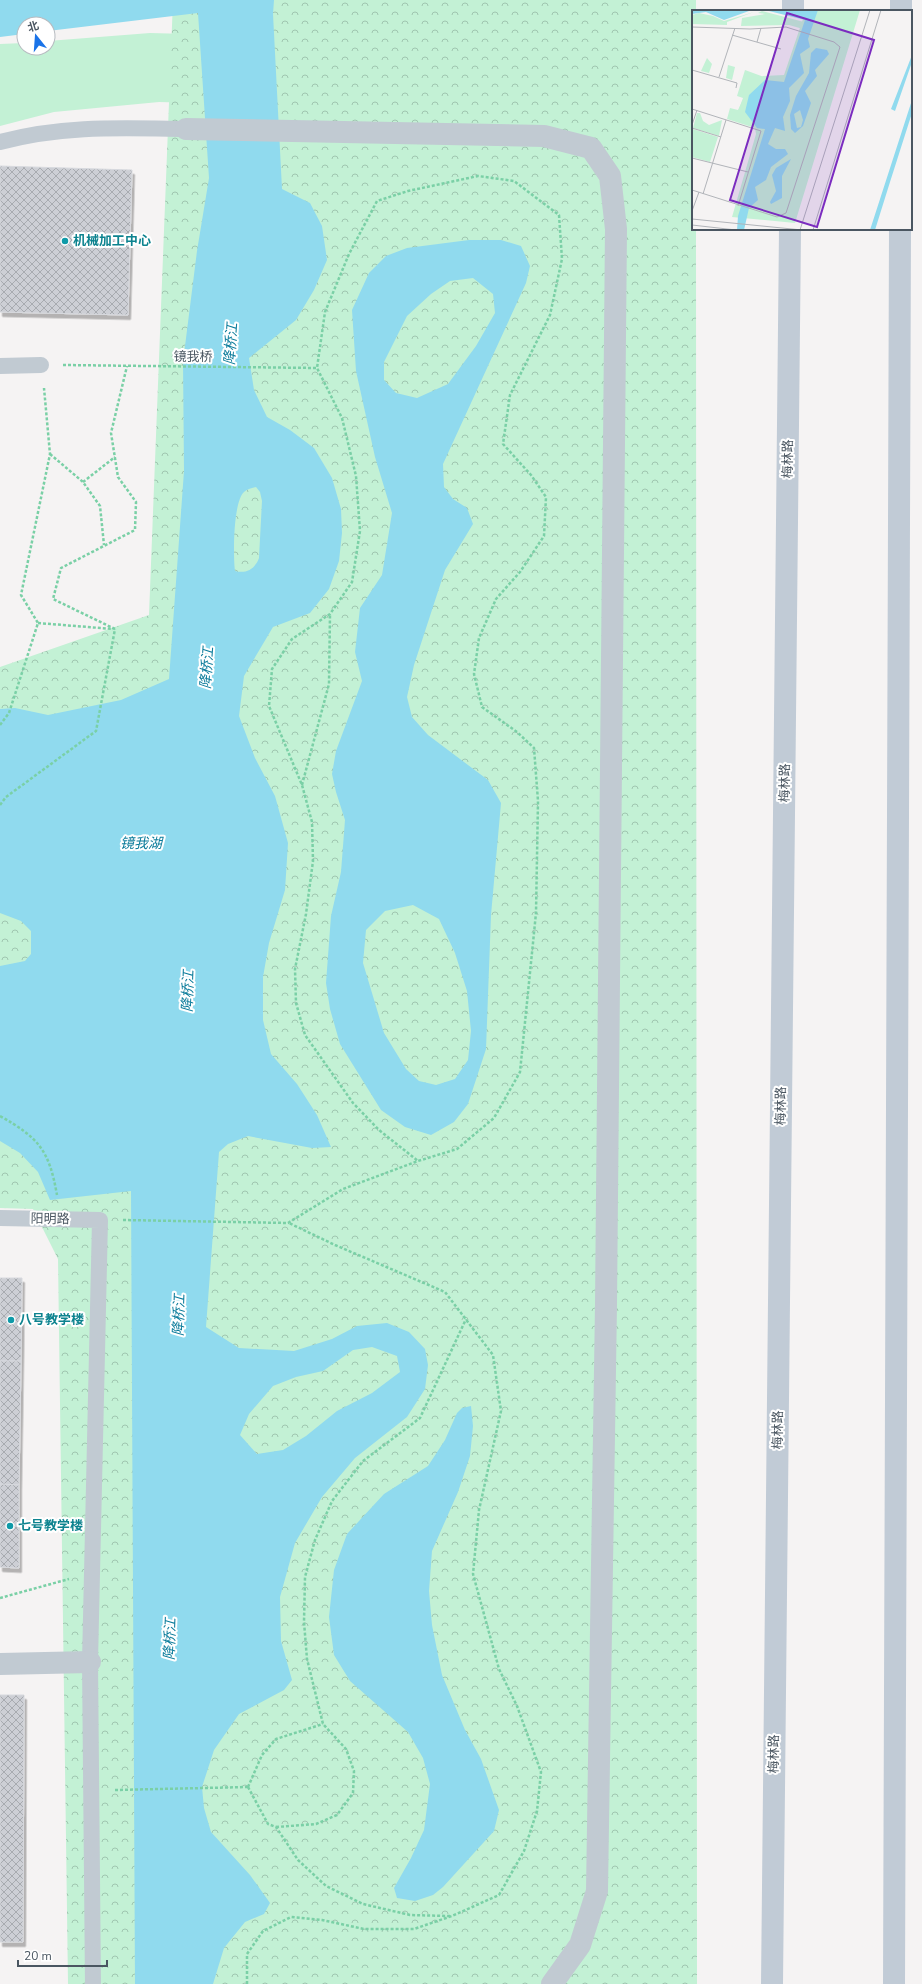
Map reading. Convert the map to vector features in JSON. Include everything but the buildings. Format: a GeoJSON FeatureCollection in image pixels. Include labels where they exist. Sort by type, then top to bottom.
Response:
{"type":"FeatureCollection","features":[{"type":"Feature","properties":{"kind":"main road"},"geometry":{"type":"LineString","coordinates":[[900,10],[901,0]]}},
{"type":"Feature","properties":{"kind":"main road","name":"梅林路"},"geometry":{"type":"LineString","coordinates":[[772,1984],[790,230]]}},
{"type":"Feature","properties":{"kind":"main road"},"geometry":{"type":"LineString","coordinates":[[894,1984],[900,230]]}},
{"type":"Feature","properties":{"kind":"street"},"geometry":{"type":"LineString","coordinates":[[186,129],[544,136],[591,148],[610,176],[616,245],[606,1305],[597,1891],[580,1945],[552,1984]]}},
{"type":"Feature","properties":{"kind":"street"},"geometry":{"type":"LineString","coordinates":[[0,1664],[90,1662]]}},
{"type":"Feature","properties":{"kind":"lane"},"geometry":{"type":"LineString","coordinates":[[0,142],[27,135],[83,128],[186,129]]}},
{"type":"Feature","properties":{"kind":"lane"},"geometry":{"type":"LineString","coordinates":[[0,366],[41,365]]}},
{"type":"Feature","properties":{"kind":"lane","name":"阳明路"},"geometry":{"type":"LineString","coordinates":[[0,1218],[100,1220],[92,1572]]}},
{"type":"Feature","properties":{"kind":"lane"},"geometry":{"type":"LineString","coordinates":[[92,1572],[90,1662],[93,1984]]}},
{"type":"Feature","properties":{"kind":"path"},"geometry":{"type":"LineString","coordinates":[[288,1223],[343,1189],[418,1161],[457,1149],[494,1118],[520,1072],[536,913],[538,801],[534,748],[517,732],[482,707],[474,674],[479,638],[496,599],[520,572],[544,536],[546,497],[530,475],[503,444],[510,395],[550,315],[562,259],[559,215],[514,181],[478,176],[376,201],[349,254],[325,312],[317,368],[342,418],[356,476],[360,531],[352,582],[330,614],[292,639],[272,669],[269,706],[302,785],[312,822],[313,861],[295,969],[296,1003],[306,1035],[353,1104],[379,1130],[418,1161]]}},
{"type":"Feature","properties":{"kind":"path","name":"镜我桥"},"geometry":{"type":"LineString","coordinates":[[41,365],[317,368]]}},
{"type":"Feature","properties":{"kind":"path"},"geometry":{"type":"LineString","coordinates":[[0,725],[9,714],[38,623],[21,595],[50,454],[41,365]]}},
{"type":"Feature","properties":{"kind":"path"},"geometry":{"type":"LineString","coordinates":[[115,629],[53,599],[61,568],[134,530],[136,502],[118,477],[111,433],[127,366]]}},
{"type":"Feature","properties":{"kind":"path"},"geometry":{"type":"LineString","coordinates":[[50,454],[83,482],[100,506],[104,545]]}},
{"type":"Feature","properties":{"kind":"path"},"geometry":{"type":"LineString","coordinates":[[83,482],[115,457]]}},
{"type":"Feature","properties":{"kind":"path"},"geometry":{"type":"LineString","coordinates":[[302,785],[329,684],[330,614]]}},
{"type":"Feature","properties":{"kind":"path"},"geometry":{"type":"LineString","coordinates":[[38,623],[115,629]]}},
{"type":"Feature","properties":{"kind":"path"},"geometry":{"type":"LineString","coordinates":[[0,805],[6,796],[96,731],[115,629]]}},
{"type":"Feature","properties":{"kind":"path"},"geometry":{"type":"LineString","coordinates":[[0,1116],[34,1138],[44,1150],[54,1176],[60,1219]]}},
{"type":"Feature","properties":{"kind":"path"},"geometry":{"type":"LineString","coordinates":[[116,1220],[288,1223],[335,1245],[445,1292],[493,1355],[501,1411],[479,1510],[473,1574],[499,1669],[517,1706],[541,1772],[537,1811],[524,1851],[499,1895],[452,1916],[414,1930],[364,1929],[322,1920],[291,1917],[263,1931],[247,1954],[247,1984]]}},
{"type":"Feature","properties":{"kind":"path"},"geometry":{"type":"LineString","coordinates":[[276,1828],[316,1824],[337,1815],[353,1794],[354,1771],[346,1750],[323,1724],[307,1659],[304,1622],[305,1577],[315,1540],[332,1501],[363,1461],[420,1418],[466,1319]]}},
{"type":"Feature","properties":{"kind":"path"},"geometry":{"type":"LineString","coordinates":[[0,1598],[92,1572]]}},
{"type":"Feature","properties":{"kind":"path"},"geometry":{"type":"LineString","coordinates":[[248,1787],[262,1755],[276,1739],[323,1724]]}},
{"type":"Feature","properties":{"kind":"path"},"geometry":{"type":"LineString","coordinates":[[248,1787],[268,1824],[276,1828],[298,1860],[326,1886],[363,1904],[410,1915],[452,1916]]}},
{"type":"Feature","properties":{"kind":"path"},"geometry":{"type":"LineString","coordinates":[[112,1790],[248,1787]]}},
{"type":"Feature","properties":{"kind":"green space"},"geometry":{"type":"Polygon","coordinates":[[[173,0],[696,0],[696,10],[692,10],[692,230],[696,230],[697,1984],[68,1984],[58,1259],[33,1209],[0,1208],[0,667],[149,615],[173,0]]]}},
{"type":"Feature","properties":{"kind":"green space"},"geometry":{"type":"Polygon","coordinates":[[[150,33],[188,34],[195,103],[159,102],[54,112],[0,126],[0,44],[16,43],[16,56],[56,56],[56,40],[150,33]]]}},
{"type":"Feature","properties":{"kind":"water","name":"镜我湖"},"geometry":{"type":"Polygon","coordinates":[[[0,0],[274,0],[273,14],[282,189],[310,203],[322,226],[327,260],[314,290],[296,320],[249,358],[254,390],[267,417],[290,430],[314,448],[332,478],[341,509],[342,533],[339,561],[329,589],[310,613],[273,627],[244,676],[239,716],[255,758],[275,796],[288,843],[285,890],[269,943],[263,977],[263,1020],[271,1054],[297,1084],[317,1115],[331,1147],[312,1148],[248,1136],[228,1144],[219,1152],[206,1327],[239,1348],[294,1351],[332,1339],[357,1326],[387,1323],[409,1332],[425,1349],[428,1365],[425,1389],[407,1417],[355,1458],[322,1497],[295,1543],[280,1597],[281,1641],[292,1680],[284,1690],[239,1714],[214,1750],[202,1787],[204,1808],[211,1832],[250,1875],[270,1903],[264,1914],[245,1922],[224,1948],[213,1984],[135,1984],[131,1191],[50,1200],[38,1172],[20,1153],[0,1141],[0,966],[25,961],[31,954],[31,931],[21,921],[0,913],[0,709],[15,708],[48,715],[121,700],[169,679],[184,471],[183,362],[197,251],[209,178],[198,13],[56,30],[56,16],[16,16],[16,35],[0,37],[0,0]],[[256,487],[248,489],[240,498],[236,517],[234,542],[235,571],[243,572],[250,570],[259,558],[262,501],[260,492],[256,487]],[[372,1347],[353,1350],[323,1371],[296,1377],[273,1386],[249,1414],[240,1435],[257,1454],[283,1450],[306,1436],[337,1411],[372,1393],[400,1372],[397,1356],[372,1347]]]}},
{"type":"Feature","properties":{"kind":"water"},"geometry":{"type":"Polygon","coordinates":[[[469,240],[501,240],[521,246],[530,266],[526,283],[443,464],[444,487],[453,499],[467,508],[473,524],[445,570],[414,665],[407,697],[412,717],[428,735],[488,780],[501,803],[491,915],[486,1049],[468,1104],[454,1122],[431,1135],[405,1127],[381,1110],[340,1044],[330,1009],[326,983],[331,916],[341,872],[345,820],[332,774],[336,751],[362,681],[355,652],[360,608],[382,575],[392,513],[375,457],[356,371],[352,310],[369,273],[386,256],[407,248],[469,240]],[[473,278],[450,281],[431,294],[407,316],[384,362],[384,380],[396,393],[417,398],[448,384],[476,346],[495,313],[493,294],[473,278]],[[413,905],[385,911],[366,930],[363,963],[384,1033],[406,1069],[419,1081],[436,1085],[455,1079],[468,1060],[471,1031],[467,991],[455,953],[439,919],[413,905]]]}},
{"type":"Feature","properties":{"kind":"water"},"geometry":{"type":"Polygon","coordinates":[[[471,1406],[473,1426],[470,1456],[458,1492],[432,1551],[429,1591],[432,1625],[442,1675],[465,1730],[481,1759],[499,1810],[494,1831],[443,1887],[433,1895],[415,1901],[397,1898],[394,1888],[411,1858],[424,1830],[430,1784],[423,1758],[408,1732],[350,1681],[334,1655],[329,1617],[334,1570],[347,1534],[384,1494],[428,1466],[445,1440],[457,1413],[462,1408],[471,1406]]]}},
{"type":"Feature","properties":{"kind":"place","name":"机械加工中心"},"geometry":{"type":"Point","coordinates":[65,241]}},
{"type":"Feature","properties":{"kind":"place","name":"八号教学楼"},"geometry":{"type":"Point","coordinates":[11,1320]}},
{"type":"Feature","properties":{"kind":"place","name":"七号教学楼"},"geometry":{"type":"Point","coordinates":[10,1526]}},
{"type":"Feature","properties":{"kind":"water label","name":"降桥江"},"geometry":{"type":"Point","coordinates":[231,344]}},
{"type":"Feature","properties":{"kind":"water label","name":"降桥江"},"geometry":{"type":"Point","coordinates":[207,668]}},
{"type":"Feature","properties":{"kind":"water label","name":"降桥江"},"geometry":{"type":"Point","coordinates":[188,991]}},
{"type":"Feature","properties":{"kind":"water label","name":"降桥江"},"geometry":{"type":"Point","coordinates":[179,1315]}},
{"type":"Feature","properties":{"kind":"water label","name":"降桥江"},"geometry":{"type":"Point","coordinates":[170,1639]}}]}
